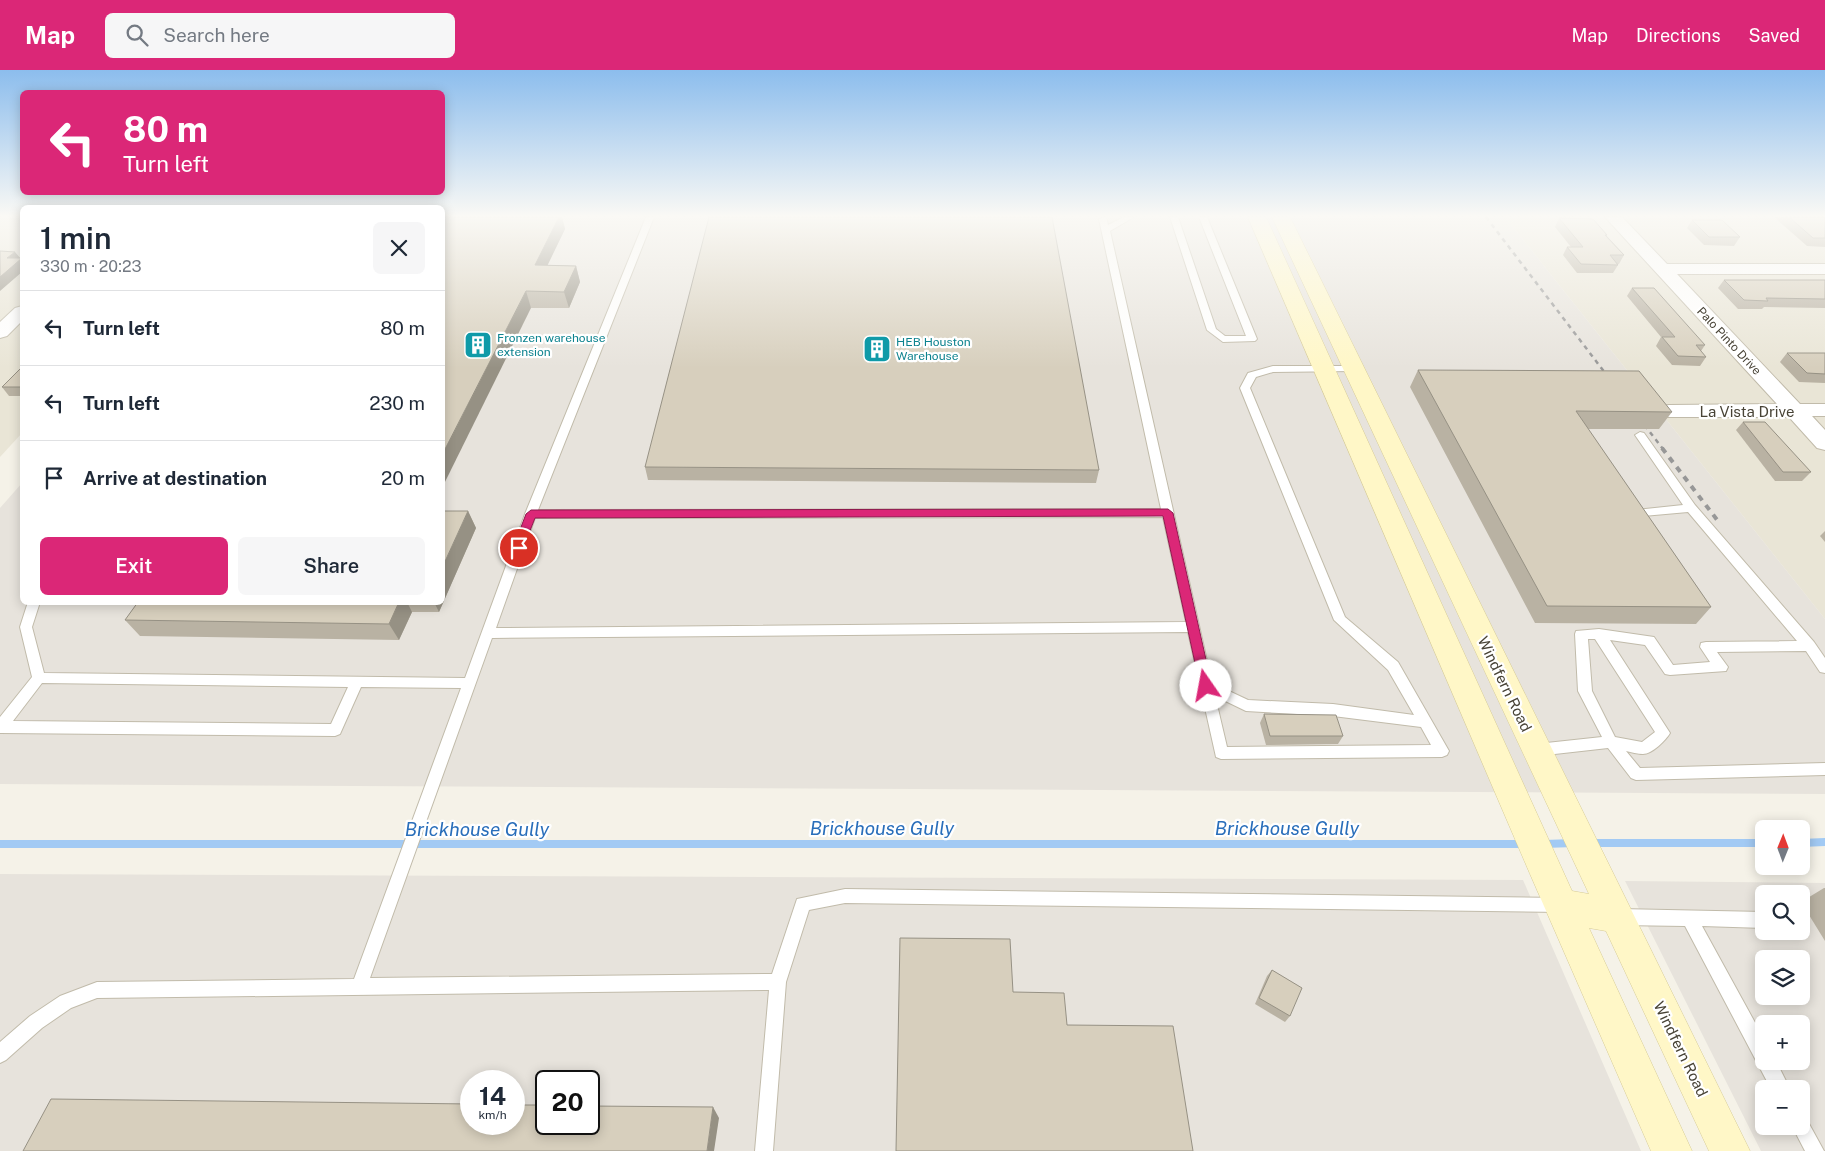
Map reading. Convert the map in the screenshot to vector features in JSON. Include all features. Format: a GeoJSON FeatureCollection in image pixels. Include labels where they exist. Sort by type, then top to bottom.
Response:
{"type":"FeatureCollection","features":[{"type":"Feature","properties":{"kind":"street"},"geometry":{"type":"LineString","coordinates":[[1279,267],[1554,890],[1672,1151]]}},
{"type":"Feature","properties":{"kind":"street","name":"Windfern Road"},"geometry":{"type":"LineString","coordinates":[[1305,267],[1730,1151]]}},
{"type":"Feature","properties":{"kind":"street"},"geometry":{"type":"LineString","coordinates":[[1661,268],[1825,269]]}},
{"type":"Feature","properties":{"kind":"street","name":"Palo Pinto Drive"},"geometry":{"type":"LineString","coordinates":[[1661,268],[1825,443]]}},
{"type":"Feature","properties":{"kind":"street"},"geometry":{"type":"LineString","coordinates":[[0,332],[20,314]]}},
{"type":"Feature","properties":{"kind":"street","name":"La Vista Drive"},"geometry":{"type":"LineString","coordinates":[[1669,411],[1825,410]]}},
{"type":"Feature","properties":{"kind":"street"},"geometry":{"type":"LineString","coordinates":[[1554,890],[1617,917]]}},
{"type":"Feature","properties":{"kind":"lane"},"geometry":{"type":"LineString","coordinates":[[359,987],[531,514],[630,267]]}},
{"type":"Feature","properties":{"kind":"lane"},"geometry":{"type":"LineString","coordinates":[[1113,267],[1221,753],[1442,751],[1393,666],[1340,620],[1245,388],[1252,375],[1273,369],[1354,368]]}},
{"type":"Feature","properties":{"kind":"lane"},"geometry":{"type":"LineString","coordinates":[[1191,267],[1212,330],[1223,339],[1252,339],[1223,267]]}},
{"type":"Feature","properties":{"kind":"lane"},"geometry":{"type":"LineString","coordinates":[[1640,435],[1691,508],[1809,646],[1825,668]]}},
{"type":"Feature","properties":{"kind":"lane"},"geometry":{"type":"LineString","coordinates":[[1636,514],[1691,508]]}},
{"type":"Feature","properties":{"kind":"lane"},"geometry":{"type":"LineString","coordinates":[[531,514],[1168,513]]}},
{"type":"Feature","properties":{"kind":"lane"},"geometry":{"type":"LineString","coordinates":[[33,605],[26,627],[39,678]]}},
{"type":"Feature","properties":{"kind":"lane"},"geometry":{"type":"LineString","coordinates":[[488,633],[1193,627]]}},
{"type":"Feature","properties":{"kind":"lane"},"geometry":{"type":"LineString","coordinates":[[1809,646],[1706,647],[1721,666],[1670,670],[1649,641],[1599,634],[1581,634],[1585,691],[1611,742],[1636,774],[1825,769]]}},
{"type":"Feature","properties":{"kind":"lane"},"geometry":{"type":"LineString","coordinates":[[1537,750],[1611,742],[1644,748],[1663,733],[1599,634]]}},
{"type":"Feature","properties":{"kind":"lane"},"geometry":{"type":"LineString","coordinates":[[39,678],[470,683]]}},
{"type":"Feature","properties":{"kind":"lane"},"geometry":{"type":"LineString","coordinates":[[1,727],[39,678]]}},
{"type":"Feature","properties":{"kind":"lane"},"geometry":{"type":"LineString","coordinates":[[1,727],[334,730],[356,683]]}},
{"type":"Feature","properties":{"kind":"lane"},"geometry":{"type":"LineString","coordinates":[[1206,686],[1246,705],[1333,710],[1425,722]]}},
{"type":"Feature","properties":{"kind":"lane"},"geometry":{"type":"LineString","coordinates":[[764,1151],[778,982],[803,904],[845,896],[1554,890]]}},
{"type":"Feature","properties":{"kind":"lane"},"geometry":{"type":"LineString","coordinates":[[1617,917],[1755,920]]}},
{"type":"Feature","properties":{"kind":"lane"},"geometry":{"type":"LineString","coordinates":[[1690,920],[1755,1040]]}},
{"type":"Feature","properties":{"kind":"lane"},"geometry":{"type":"LineString","coordinates":[[0,1054],[36,1022],[66,1002],[97,990],[778,982]]}},
{"type":"Feature","properties":{"kind":"lane"},"geometry":{"type":"LineString","coordinates":[[1806,1135],[1814,1151]]}},
{"type":"Feature","properties":{"kind":"shaded area"},"geometry":{"type":"Polygon","coordinates":[[[0,267],[20,267],[20,435],[0,457],[0,267]]]}},
{"type":"Feature","properties":{"kind":"shaded area"},"geometry":{"type":"Polygon","coordinates":[[[445,267],[1545,267],[1825,619],[1825,794],[0,784],[0,508],[20,485],[20,605],[445,605],[445,267]]]}},
{"type":"Feature","properties":{"kind":"shaded area"},"geometry":{"type":"Polygon","coordinates":[[[1545,267],[1825,267],[1825,619],[1545,267]]]}},
{"type":"Feature","properties":{"kind":"shaded area"},"geometry":{"type":"Polygon","coordinates":[[[0,874],[1523,880],[1641,1151],[0,1151],[0,874]]]}},
{"type":"Feature","properties":{"kind":"shaded area"},"geometry":{"type":"Polygon","coordinates":[[[1625,881],[1825,883],[1825,1151],[1761,1151],[1625,881]]]}},
{"type":"Feature","properties":{"kind":"building"},"geometry":{"type":"Polygon","coordinates":[[[0,267],[11,267],[0,277],[0,267]]]}},
{"type":"Feature","properties":{"kind":"building"},"geometry":{"type":"Polygon","coordinates":[[[445,267],[575,267],[564,292],[526,291],[445,449],[445,267]]]}},
{"type":"Feature","properties":{"kind":"building","name":"HEB Houston Warehouse"},"geometry":{"type":"Polygon","coordinates":[[[696,267],[1061,267],[1099,470],[645,467],[696,267]]]}},
{"type":"Feature","properties":{"kind":"building"},"geometry":{"type":"Polygon","coordinates":[[[1724,280],[1825,280],[1825,299],[1766,298],[1768,301],[1744,300],[1724,280]]]}},
{"type":"Feature","properties":{"kind":"building"},"geometry":{"type":"Polygon","coordinates":[[[1632,288],[1654,288],[1705,345],[1696,345],[1706,357],[1678,356],[1662,337],[1675,337],[1632,288]]]}},
{"type":"Feature","properties":{"kind":"building"},"geometry":{"type":"Polygon","coordinates":[[[1787,353],[1825,353],[1825,374],[1807,373],[1787,353]]]}},
{"type":"Feature","properties":{"kind":"building"},"geometry":{"type":"Polygon","coordinates":[[[20,369],[20,387],[2,387],[20,369]]]}},
{"type":"Feature","properties":{"kind":"building"},"geometry":{"type":"Polygon","coordinates":[[[1418,370],[1639,371],[1672,412],[1576,411],[1711,607],[1547,606],[1418,370]]]}},
{"type":"Feature","properties":{"kind":"building"},"geometry":{"type":"Polygon","coordinates":[[[1743,422],[1765,422],[1811,472],[1783,472],[1743,422]]]}},
{"type":"Feature","properties":{"kind":"building"},"geometry":{"type":"Polygon","coordinates":[[[445,511],[468,511],[445,561],[445,511]]]}},
{"type":"Feature","properties":{"kind":"building"},"geometry":{"type":"Polygon","coordinates":[[[136,605],[398,605],[389,624],[125,620],[136,605]]]}},
{"type":"Feature","properties":{"kind":"building"},"geometry":{"type":"Polygon","coordinates":[[[1264,714],[1336,715],[1343,736],[1270,736],[1264,714]]]}},
{"type":"Feature","properties":{"kind":"building"},"geometry":{"type":"Polygon","coordinates":[[[900,938],[1010,939],[1013,992],[1064,993],[1067,1025],[1173,1026],[1193,1151],[896,1151],[900,938]]]}},
{"type":"Feature","properties":{"kind":"building"},"geometry":{"type":"Polygon","coordinates":[[[1272,970],[1302,988],[1290,1016],[1259,998],[1272,970]]]}},
{"type":"Feature","properties":{"kind":"building"},"geometry":{"type":"Polygon","coordinates":[[[51,1099],[460,1104],[460,1135],[525,1135],[525,1105],[535,1105],[535,1135],[600,1135],[600,1106],[713,1107],[707,1151],[23,1151],[51,1099]]]}},
{"type":"Feature","properties":{"kind":"waterway","name":"Brickhouse Gully"},"geometry":{"type":"LineString","coordinates":[[1810,843],[1825,842]]}},
{"type":"Feature","properties":{"kind":"waterway","name":"Brickhouse Gully"},"geometry":{"type":"LineString","coordinates":[[1544,844],[1574,843]]}},
{"type":"Feature","properties":{"kind":"waterway","name":"Brickhouse Gully"},"geometry":{"type":"LineString","coordinates":[[1591,843],[1755,843]]}},
{"type":"Feature","properties":{"kind":"waterway","name":"Brickhouse Gully"},"geometry":{"type":"LineString","coordinates":[[0,844],[1524,844]]}},
{"type":"Feature","properties":{"kind":"railway"},"geometry":{"type":"LineString","coordinates":[[1525,267],[1612,382]]}},
{"type":"Feature","properties":{"kind":"railway"},"geometry":{"type":"LineString","coordinates":[[1639,418],[1663,449]]}},
{"type":"Feature","properties":{"kind":"railway"},"geometry":{"type":"LineString","coordinates":[[1662,448],[1718,521]]}},
{"type":"Feature","properties":{"kind":"place","name":"Fronzen warehouse extension"},"geometry":{"type":"Point","coordinates":[478,345]}},
{"type":"Feature","properties":{"kind":"place","name":"HEB Houston Warehouse"},"geometry":{"type":"Point","coordinates":[877,349]}},
{"type":"Feature","properties":{"kind":"route"},"geometry":{"type":"LineString","coordinates":[[519,548],[531,514],[1168,513],[1206,686]]}}]}
